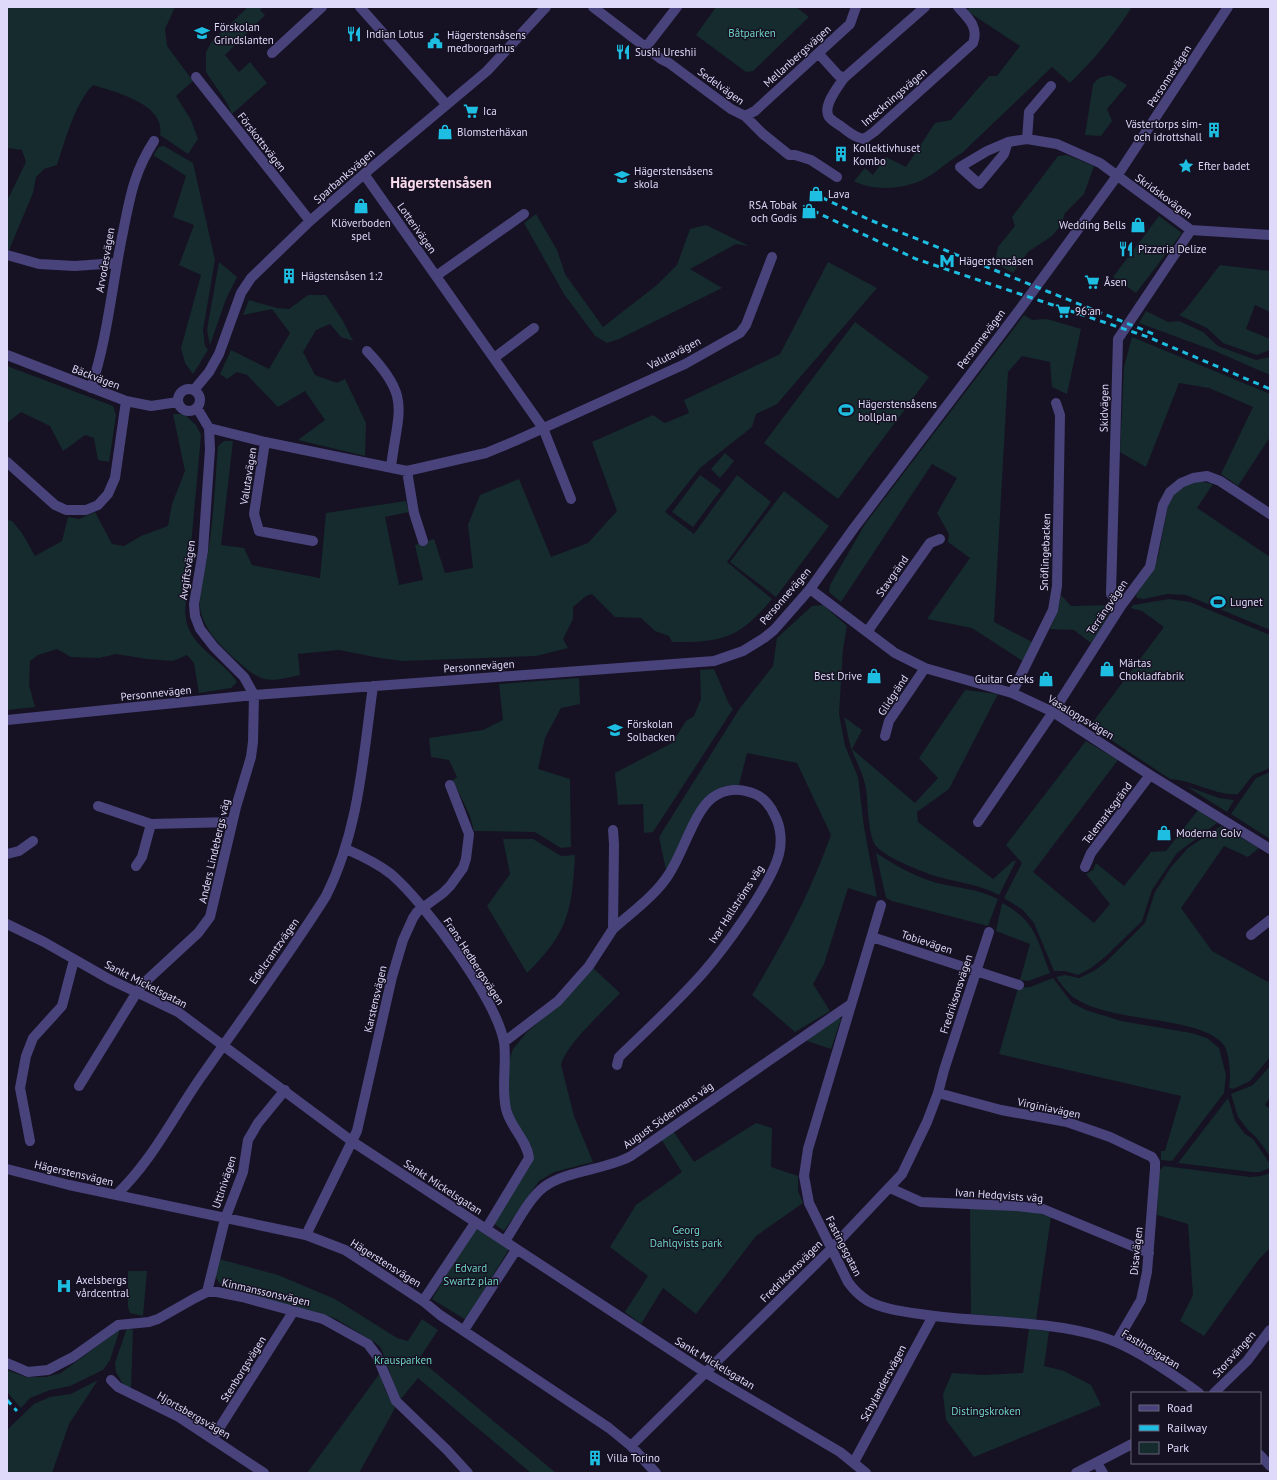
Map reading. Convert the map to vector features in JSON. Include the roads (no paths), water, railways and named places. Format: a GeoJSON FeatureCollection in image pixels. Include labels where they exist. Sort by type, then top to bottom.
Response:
{"type":"FeatureCollection","features":[{"type":"Feature","properties":{"kind":"street"},"geometry":{"type":"LineString","coordinates":[[272,53],[322,7]]}},
{"type":"Feature","properties":{"kind":"street"},"geometry":{"type":"LineString","coordinates":[[360,7],[446,104]]}},
{"type":"Feature","properties":{"kind":"street","name":"Sparbanksvägen"},"geometry":{"type":"LineString","coordinates":[[194,390],[209,372],[218,354],[231,317],[247,283],[310,221],[446,104],[487,71],[546,7]]}},
{"type":"Feature","properties":{"kind":"street","name":"Sedelvägen"},"geometry":{"type":"LineString","coordinates":[[593,7],[731,109],[745,116],[763,134],[789,155],[795,155],[812,160],[837,177]]}},
{"type":"Feature","properties":{"kind":"street"},"geometry":{"type":"LineString","coordinates":[[646,47],[676,7]]}},
{"type":"Feature","properties":{"kind":"street","name":"Mellanbergsvägen"},"geometry":{"type":"LineString","coordinates":[[745,116],[755,111],[850,24],[856,7]]}},
{"type":"Feature","properties":{"kind":"street","name":"Inteckningsvägen"},"geometry":{"type":"LineString","coordinates":[[925,7],[844,78],[835,91],[827,108],[827,113],[830,119],[851,134],[864,139],[874,132],[974,42],[976,36],[975,27],[958,7]]}},
{"type":"Feature","properties":{"kind":"street","name":"Personnevägen"},"geometry":{"type":"LineString","coordinates":[[7,720],[254,695],[714,661],[743,651],[774,630],[810,589],[854,528],[1020,309],[1116,176],[1228,7]]}},
{"type":"Feature","properties":{"kind":"street"},"geometry":{"type":"LineString","coordinates":[[819,54],[838,75],[844,78]]}},
{"type":"Feature","properties":{"kind":"street","name":"Förskottsvägen"},"geometry":{"type":"LineString","coordinates":[[196,77],[310,221]]}},
{"type":"Feature","properties":{"kind":"street"},"geometry":{"type":"LineString","coordinates":[[1027,139],[1029,112],[1051,86]]}},
{"type":"Feature","properties":{"kind":"street","name":"Skridskovägen"},"geometry":{"type":"LineString","coordinates":[[1008,142],[1004,154],[978,184],[960,167],[987,151],[1008,142],[1027,139],[1057,144],[1100,163],[1191,230],[1270,235]]}},
{"type":"Feature","properties":{"kind":"street","name":"Arvodesvägen"},"geometry":{"type":"LineString","coordinates":[[92,388],[102,354],[116,263],[130,190],[144,156],[154,141]]}},
{"type":"Feature","properties":{"kind":"street","name":"Lotterivägen"},"geometry":{"type":"LineString","coordinates":[[364,174],[543,428]]}},
{"type":"Feature","properties":{"kind":"street"},"geometry":{"type":"LineString","coordinates":[[436,276],[524,214]]}},
{"type":"Feature","properties":{"kind":"street","name":"Skidvägen"},"geometry":{"type":"LineString","coordinates":[[1121,606],[1111,594],[1118,339],[1191,230]]}},
{"type":"Feature","properties":{"kind":"street"},"geometry":{"type":"LineString","coordinates":[[7,255],[39,264],[75,266],[116,263]]}},
{"type":"Feature","properties":{"kind":"street","name":"Valutavägen"},"geometry":{"type":"LineString","coordinates":[[209,428],[266,442],[407,471],[486,453],[685,364],[740,333],[746,325],[772,257]]}},
{"type":"Feature","properties":{"kind":"street"},"geometry":{"type":"LineString","coordinates":[[494,358],[534,328]]}},
{"type":"Feature","properties":{"kind":"street"},"geometry":{"type":"LineString","coordinates":[[367,351],[388,374],[395,386],[399,401],[399,417],[391,467]]}},
{"type":"Feature","properties":{"kind":"street","name":"Bäckvägen"},"geometry":{"type":"LineString","coordinates":[[7,356],[126,401],[151,406],[178,402]]}},
{"type":"Feature","properties":{"kind":"street"},"geometry":{"type":"LineString","coordinates":[[198,408],[191,411],[185,410],[178,402],[181,393],[187,390],[194,390],[200,398],[198,408],[209,428]]}},
{"type":"Feature","properties":{"kind":"street"},"geometry":{"type":"LineString","coordinates":[[7,462],[55,505],[66,510],[86,510],[98,505],[108,494],[115,478],[126,401]]}},
{"type":"Feature","properties":{"kind":"street","name":"Snöflingebacken"},"geometry":{"type":"LineString","coordinates":[[1012,693],[1052,610],[1057,586],[1060,415],[1056,403]]}},
{"type":"Feature","properties":{"kind":"street","name":"Avgiftsvägen"},"geometry":{"type":"LineString","coordinates":[[209,428],[210,449],[203,552],[194,604],[195,616],[200,629],[214,647],[244,677],[254,695]]}},
{"type":"Feature","properties":{"kind":"street"},"geometry":{"type":"LineString","coordinates":[[543,428],[571,499]]}},
{"type":"Feature","properties":{"kind":"street","name":"Valutavägen"},"geometry":{"type":"LineString","coordinates":[[266,442],[254,514],[259,531],[313,541]]}},
{"type":"Feature","properties":{"kind":"street"},"geometry":{"type":"LineString","coordinates":[[407,471],[414,513],[423,541]]}},
{"type":"Feature","properties":{"kind":"street","name":"Terrängvägen"},"geometry":{"type":"LineString","coordinates":[[978,822],[1053,712],[1121,606],[1150,567],[1163,505],[1170,492],[1181,483],[1193,478],[1207,476],[1220,481],[1270,514]]}},
{"type":"Feature","properties":{"kind":"street","name":"Stavgränd"},"geometry":{"type":"LineString","coordinates":[[867,632],[930,544],[940,539]]}},
{"type":"Feature","properties":{"kind":"street","name":"Vasaloppsvägen"},"geometry":{"type":"LineString","coordinates":[[810,589],[895,653],[925,668],[1012,693],[1053,712],[1150,775],[1270,849]]}},
{"type":"Feature","properties":{"kind":"street","name":"Glidgränd"},"geometry":{"type":"LineString","coordinates":[[885,736],[889,721],[925,668]]}},
{"type":"Feature","properties":{"kind":"street","name":"Edelcrantzvägen"},"geometry":{"type":"LineString","coordinates":[[116,1195],[150,1156],[224,1044],[326,896],[346,849],[356,804],[373,686]]}},
{"type":"Feature","properties":{"kind":"street","name":"Anders Lindebergs väg"},"geometry":{"type":"LineString","coordinates":[[79,1086],[136,992],[149,977],[198,933],[210,917],[232,822],[254,742],[254,695]]}},
{"type":"Feature","properties":{"kind":"street","name":"Telemarksgränd"},"geometry":{"type":"LineString","coordinates":[[1085,866],[1092,853],[1150,775]]}},
{"type":"Feature","properties":{"kind":"street","name":"Karstensvägen"},"geometry":{"type":"LineString","coordinates":[[306,1235],[353,1142],[397,958],[413,918],[424,907],[443,894],[463,868],[470,834],[450,785]]}},
{"type":"Feature","properties":{"kind":"street","name":"Ivar Hallströms väg"},"geometry":{"type":"LineString","coordinates":[[504,1042],[558,1001],[589,966],[613,929],[662,885],[676,862],[698,815],[711,798],[718,794],[738,789],[758,796],[772,809],[780,830],[779,854],[770,876],[726,943],[711,962],[690,987],[618,1057],[617,1065]]}},
{"type":"Feature","properties":{"kind":"street"},"geometry":{"type":"LineString","coordinates":[[98,806],[151,824],[232,822]]}},
{"type":"Feature","properties":{"kind":"street"},"geometry":{"type":"LineString","coordinates":[[136,866],[142,857],[151,824]]}},
{"type":"Feature","properties":{"kind":"street"},"geometry":{"type":"LineString","coordinates":[[612,830],[614,844],[613,929]]}},
{"type":"Feature","properties":{"kind":"street"},"geometry":{"type":"LineString","coordinates":[[7,854],[19,851],[33,841]]}},
{"type":"Feature","properties":{"kind":"street","name":"Frans Hedbergsvägen"},"geometry":{"type":"LineString","coordinates":[[346,849],[382,868],[399,881],[424,907],[480,989],[495,1018],[504,1042],[503,1083],[506,1108],[509,1118],[528,1151],[529,1158],[486,1228]]}},
{"type":"Feature","properties":{"kind":"street","name":"Fastingsgatan"},"geometry":{"type":"LineString","coordinates":[[881,905],[808,1150],[804,1176],[809,1203],[831,1249],[852,1287],[867,1300],[899,1311],[932,1316],[1054,1327],[1085,1332],[1117,1341],[1197,1392]]}},
{"type":"Feature","properties":{"kind":"street"},"geometry":{"type":"LineString","coordinates":[[1251,935],[1270,920]]}},
{"type":"Feature","properties":{"kind":"street","name":"Sankt Mickelsgatan"},"geometry":{"type":"LineString","coordinates":[[7,924],[44,942],[74,960],[136,992],[178,1012],[224,1044],[353,1142],[706,1373],[854,1462],[866,1473]]}},
{"type":"Feature","properties":{"kind":"street","name":"Fredriksonsvägen"},"geometry":{"type":"LineString","coordinates":[[631,1446],[831,1249],[902,1174],[927,1122],[938,1093],[989,932]]}},
{"type":"Feature","properties":{"kind":"street","name":"Tobievägen"},"geometry":{"type":"LineString","coordinates":[[872,937],[1019,985]]}},
{"type":"Feature","properties":{"kind":"street"},"geometry":{"type":"LineString","coordinates":[[30,1141],[20,1088],[26,1056],[33,1038],[62,1006],[74,960]]}},
{"type":"Feature","properties":{"kind":"street","name":"August Södermans väg"},"geometry":{"type":"LineString","coordinates":[[505,1241],[536,1195],[544,1187],[557,1180],[596,1167],[613,1164],[631,1156],[851,1004]]}},
{"type":"Feature","properties":{"kind":"street","name":"Uttinivägen"},"geometry":{"type":"LineString","coordinates":[[207,1292],[225,1218],[243,1172],[246,1145],[250,1135],[285,1090]]}},
{"type":"Feature","properties":{"kind":"street","name":"Virginiavägen"},"geometry":{"type":"LineString","coordinates":[[938,1093],[1001,1110],[1067,1122],[1116,1139],[1152,1157]]}},
{"type":"Feature","properties":{"kind":"street","name":"Disavägen"},"geometry":{"type":"LineString","coordinates":[[1117,1341],[1141,1300],[1147,1272],[1155,1169],[1155,1162],[1152,1157]]}},
{"type":"Feature","properties":{"kind":"street","name":"Hägerstensvägen"},"geometry":{"type":"LineString","coordinates":[[7,1169],[116,1195],[306,1235],[345,1250],[422,1301],[440,1316],[464,1330],[610,1428],[631,1446],[656,1473]]}},
{"type":"Feature","properties":{"kind":"street","name":"Ivan Hedqvists väg"},"geometry":{"type":"LineString","coordinates":[[890,1188],[921,1202],[1016,1206],[1043,1209],[1148,1253]]}},
{"type":"Feature","properties":{"kind":"street"},"geometry":{"type":"LineString","coordinates":[[422,1301],[476,1223]]}},
{"type":"Feature","properties":{"kind":"street"},"geometry":{"type":"LineString","coordinates":[[464,1330],[516,1250]]}},
{"type":"Feature","properties":{"kind":"street","name":"Kinmanssonsvägen"},"geometry":{"type":"LineString","coordinates":[[7,1363],[28,1372],[48,1370],[73,1357],[118,1325],[158,1320],[207,1292],[242,1297],[323,1319],[368,1344],[377,1356],[396,1401],[447,1450],[468,1473]]}},
{"type":"Feature","properties":{"kind":"street","name":"Stenborgsvägen"},"geometry":{"type":"LineString","coordinates":[[213,1438],[293,1312]]}},
{"type":"Feature","properties":{"kind":"street","name":"Schylandersvägen"},"geometry":{"type":"LineString","coordinates":[[854,1462],[932,1316]]}},
{"type":"Feature","properties":{"kind":"street","name":"Storsvängen"},"geometry":{"type":"LineString","coordinates":[[1215,1392],[1247,1361],[1270,1330]]}},
{"type":"Feature","properties":{"kind":"street","name":"Hjortsbergsvägen"},"geometry":{"type":"LineString","coordinates":[[111,1380],[118,1387],[173,1414],[213,1438],[264,1473]]}},
{"type":"Feature","properties":{"kind":"street"},"geometry":{"type":"LineString","coordinates":[[1076,1473],[1131,1445]]}},
{"type":"Feature","properties":{"kind":"street"},"geometry":{"type":"LineString","coordinates":[[1261,1456],[1270,1466]]}},
{"type":"Feature","properties":{"kind":"street"},"geometry":{"type":"LineString","coordinates":[[1097,1463],[1103,1473]]}},
{"type":"Feature","properties":{"kind":"railway"},"geometry":{"type":"LineString","coordinates":[[812,193],[870,220],[1156,335]]}},
{"type":"Feature","properties":{"kind":"railway"},"geometry":{"type":"LineString","coordinates":[[803,206],[916,259],[1148,337],[1270,389]]}},
{"type":"Feature","properties":{"kind":"railway"},"geometry":{"type":"LineString","coordinates":[[7,1400],[17,1411]]}},
{"type":"Feature","properties":{"kind":"place","name":"Förskolan Grindslanten"},"geometry":{"type":"Point","coordinates":[202,33]}},
{"type":"Feature","properties":{"kind":"place","name":"Indian Lotus"},"geometry":{"type":"Point","coordinates":[354,34]}},
{"type":"Feature","properties":{"kind":"place","name":"Hägerstensåsens medborgarhus"},"geometry":{"type":"Point","coordinates":[435,41]}},
{"type":"Feature","properties":{"kind":"place","name":"Sushi Ureshii"},"geometry":{"type":"Point","coordinates":[623,52]}},
{"type":"Feature","properties":{"kind":"place","name":"Ica"},"geometry":{"type":"Point","coordinates":[471,111]}},
{"type":"Feature","properties":{"kind":"place","name":"Västertorps sim- och idrottshall"},"geometry":{"type":"Point","coordinates":[1214,130]}},
{"type":"Feature","properties":{"kind":"place","name":"Blomsterhäxan"},"geometry":{"type":"Point","coordinates":[445,132]}},
{"type":"Feature","properties":{"kind":"place","name":"Kollektivhuset Kombo"},"geometry":{"type":"Point","coordinates":[841,154]}},
{"type":"Feature","properties":{"kind":"place","name":"Efter badet"},"geometry":{"type":"Point","coordinates":[1186,166]}},
{"type":"Feature","properties":{"kind":"place","name":"Hägerstensåsens skola"},"geometry":{"type":"Point","coordinates":[622,177]}},
{"type":"Feature","properties":{"kind":"place","name":"Lava"},"geometry":{"type":"Point","coordinates":[816,194]}},
{"type":"Feature","properties":{"kind":"place","name":"Klöverboden spel"},"geometry":{"type":"Point","coordinates":[361,206]}},
{"type":"Feature","properties":{"kind":"place","name":"RSA Tobak och Godis"},"geometry":{"type":"Point","coordinates":[809,211]}},
{"type":"Feature","properties":{"kind":"place","name":"Wedding Bells"},"geometry":{"type":"Point","coordinates":[1138,225]}},
{"type":"Feature","properties":{"kind":"place","name":"Pizzeria Delize"},"geometry":{"type":"Point","coordinates":[1126,249]}},
{"type":"Feature","properties":{"kind":"place","name":"Hägerstensåsen"},"geometry":{"type":"Point","coordinates":[947,261]}},
{"type":"Feature","properties":{"kind":"place","name":"Hägstensåsen 1:2"},"geometry":{"type":"Point","coordinates":[289,276]}},
{"type":"Feature","properties":{"kind":"place","name":"Åsen"},"geometry":{"type":"Point","coordinates":[1092,282]}},
{"type":"Feature","properties":{"kind":"place","name":"96:an"},"geometry":{"type":"Point","coordinates":[1063,311]}},
{"type":"Feature","properties":{"kind":"place","name":"Hägerstensåsens bollplan"},"geometry":{"type":"Point","coordinates":[846,410]}},
{"type":"Feature","properties":{"kind":"place","name":"Lugnet"},"geometry":{"type":"Point","coordinates":[1218,602]}},
{"type":"Feature","properties":{"kind":"place","name":"Märtas Chokladfabrik"},"geometry":{"type":"Point","coordinates":[1107,669]}},
{"type":"Feature","properties":{"kind":"place","name":"Best Drive"},"geometry":{"type":"Point","coordinates":[874,676]}},
{"type":"Feature","properties":{"kind":"place","name":"Guitar Geeks"},"geometry":{"type":"Point","coordinates":[1046,679]}},
{"type":"Feature","properties":{"kind":"place","name":"Förskolan Solbacken"},"geometry":{"type":"Point","coordinates":[615,730]}},
{"type":"Feature","properties":{"kind":"place","name":"Moderna Golv"},"geometry":{"type":"Point","coordinates":[1164,833]}},
{"type":"Feature","properties":{"kind":"place","name":"Axelsbergs vårdcentral"},"geometry":{"type":"Point","coordinates":[64,1286]}},
{"type":"Feature","properties":{"kind":"place","name":"Villa Torino"},"geometry":{"type":"Point","coordinates":[595,1458]}},
{"type":"Feature","properties":{"kind":"district","name":"Hägerstensåsen"},"geometry":{"type":"Point","coordinates":[441,182]}},
{"type":"Feature","properties":{"kind":"park label","name":"Båtparken"},"geometry":{"type":"Point","coordinates":[752,33]}},
{"type":"Feature","properties":{"kind":"park label","name":"Georg Dahlqvists park"},"geometry":{"type":"Point","coordinates":[686,1236]}},
{"type":"Feature","properties":{"kind":"park label","name":"Edvard Swartz plan"},"geometry":{"type":"Point","coordinates":[471,1274]}},
{"type":"Feature","properties":{"kind":"park label","name":"Krausparken"},"geometry":{"type":"Point","coordinates":[403,1360]}},
{"type":"Feature","properties":{"kind":"park label","name":"Distingskroken"},"geometry":{"type":"Point","coordinates":[986,1411]}}]}
